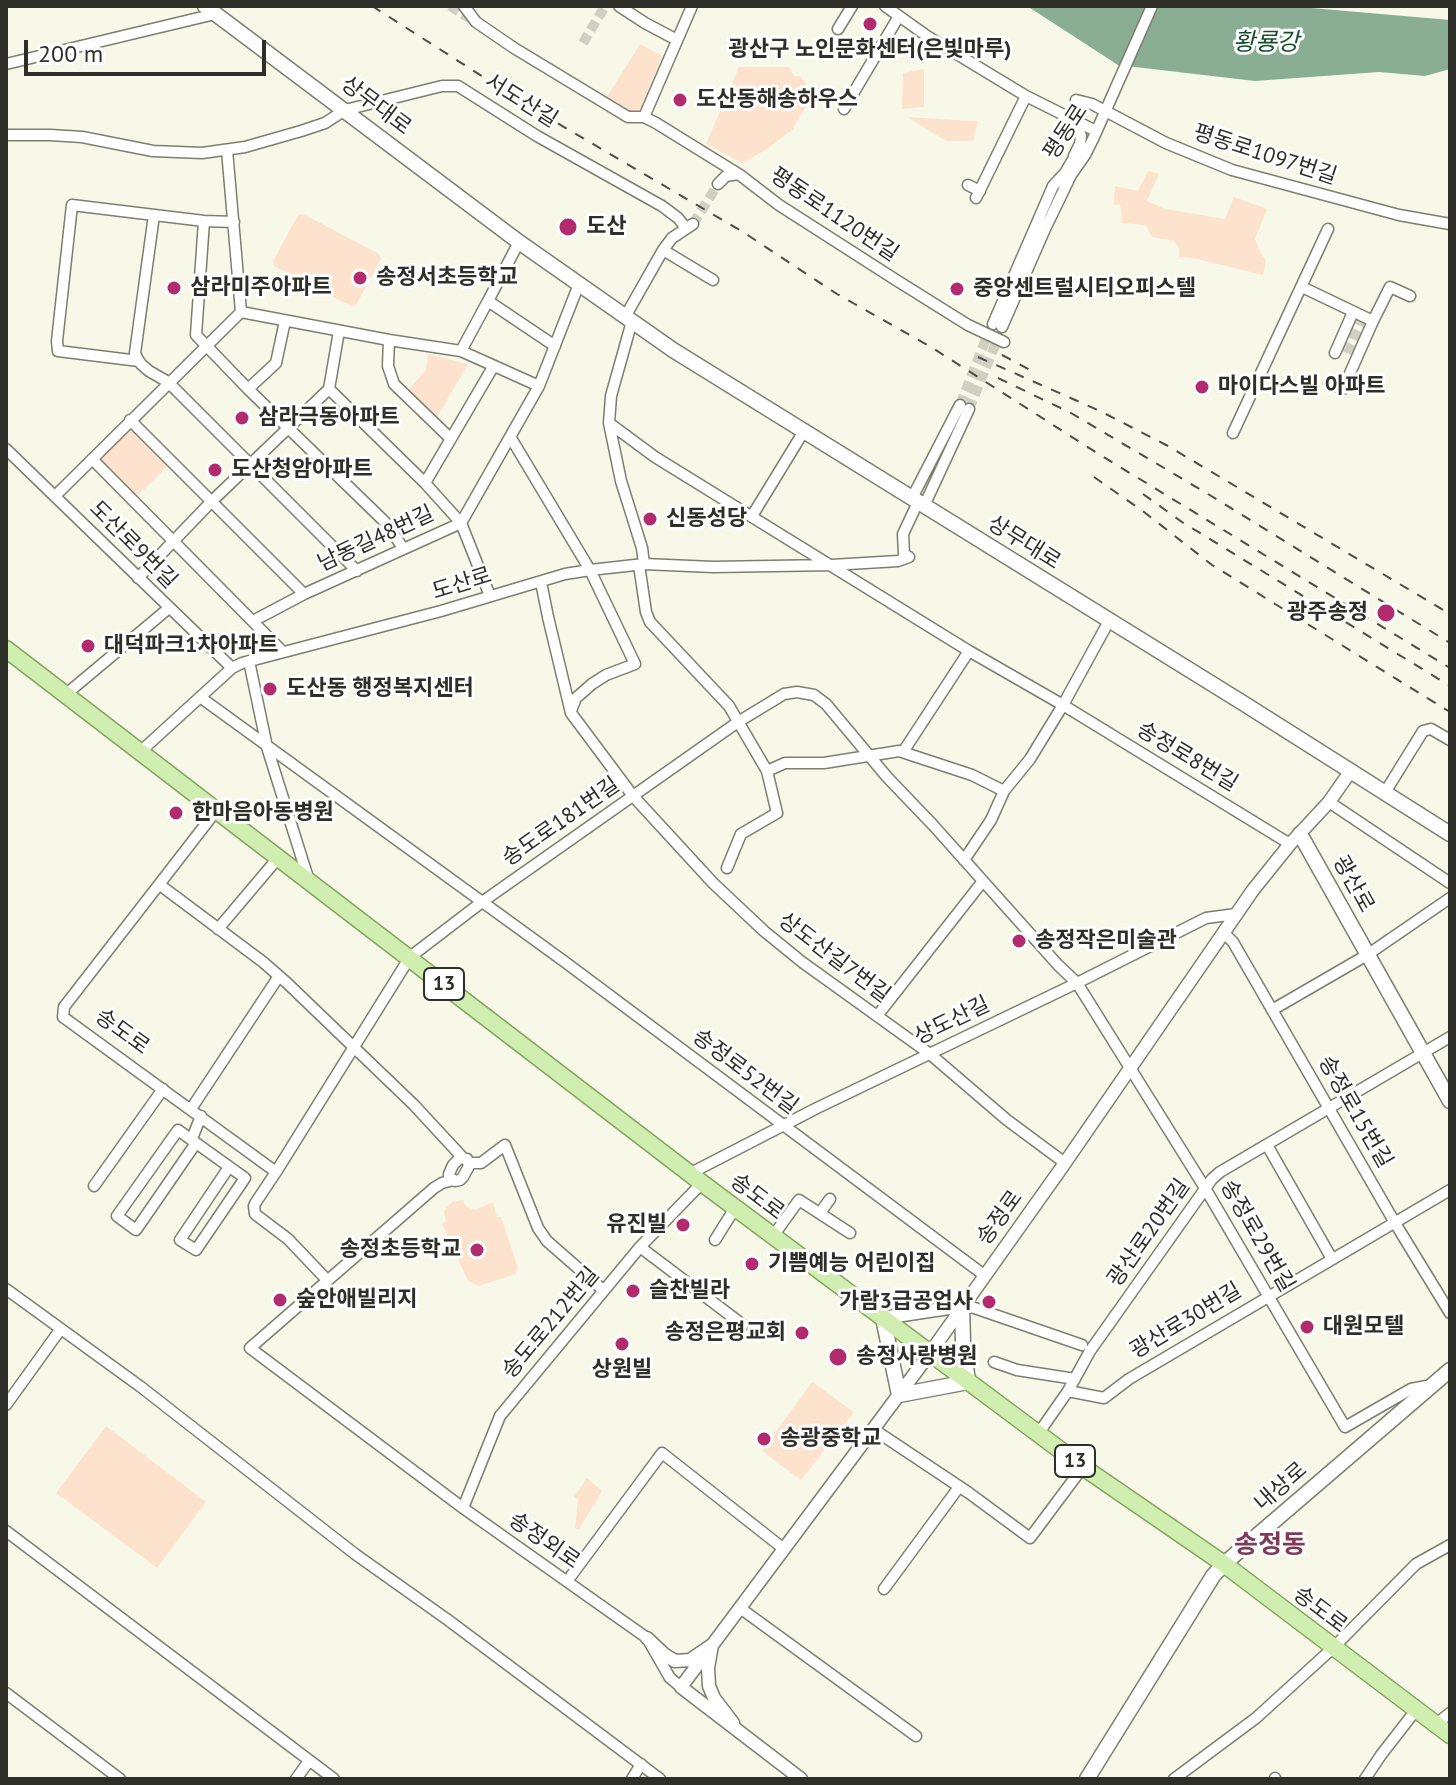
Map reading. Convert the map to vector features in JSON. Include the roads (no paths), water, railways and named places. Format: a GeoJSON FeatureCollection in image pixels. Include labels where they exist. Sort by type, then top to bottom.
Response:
{"type":"FeatureCollection","features":[{"type":"Feature","properties":{"kind":"main road","name":"상무대로"},"geometry":{"type":"LineString","coordinates":[[210,10],[519,242],[673,350],[1450,834]]}},
{"type":"Feature","properties":{"kind":"main road","name":"송도로"},"geometry":{"type":"LineString","coordinates":[[6,649],[735,1208],[1083,1467],[1224,1564],[1450,1735]]}},
{"type":"Feature","properties":{"kind":"main road","name":"광산로"},"geometry":{"type":"LineString","coordinates":[[1295,839],[1367,955],[1450,1101]]}},
{"type":"Feature","properties":{"kind":"main road"},"geometry":{"type":"LineString","coordinates":[[883,1318],[899,1395],[968,1382],[963,1305]]}},
{"type":"Feature","properties":{"kind":"main road","name":"내상로"},"geometry":{"type":"LineString","coordinates":[[1087,1779],[1213,1576],[1450,1370]]}},
{"type":"Feature","properties":{"kind":"street","name":"평동로1120번길"},"geometry":{"type":"LineString","coordinates":[[464,6],[474,21],[514,48],[628,117],[644,117],[740,175],[779,205],[896,280],[1004,342]]}},
{"type":"Feature","properties":{"kind":"street"},"geometry":{"type":"LineString","coordinates":[[619,6],[677,40]]}},
{"type":"Feature","properties":{"kind":"street"},"geometry":{"type":"LineString","coordinates":[[644,117],[692,6]]}},
{"type":"Feature","properties":{"kind":"street"},"geometry":{"type":"LineString","coordinates":[[838,29],[852,6]]}},
{"type":"Feature","properties":{"kind":"street"},"geometry":{"type":"LineString","coordinates":[[885,6],[927,36],[1026,96],[1091,128]]}},
{"type":"Feature","properties":{"kind":"street","name":"평동로"},"geometry":{"type":"LineString","coordinates":[[1091,128],[1085,155],[1071,175],[997,325],[1053,186],[1072,161],[1078,159],[1091,128],[1107,105],[1152,6]]}},
{"type":"Feature","properties":{"kind":"street"},"geometry":{"type":"LineString","coordinates":[[6,64],[210,10]]}},
{"type":"Feature","properties":{"kind":"street"},"geometry":{"type":"LineString","coordinates":[[844,109],[899,16]]}},
{"type":"Feature","properties":{"kind":"street","name":"서도산길"},"geometry":{"type":"LineString","coordinates":[[6,135],[82,137],[153,151],[181,153],[227,150],[325,123],[345,110],[442,86],[458,86],[537,136],[662,206],[689,226],[672,238],[663,250]]}},
{"type":"Feature","properties":{"kind":"street"},"geometry":{"type":"LineString","coordinates":[[968,185],[978,195],[1026,96]]}},
{"type":"Feature","properties":{"kind":"street","name":"평동로1097번길"},"geometry":{"type":"LineString","coordinates":[[1076,100],[1107,105],[1166,143],[1232,170],[1399,215],[1450,224]]}},
{"type":"Feature","properties":{"kind":"street"},"geometry":{"type":"LineString","coordinates":[[1067,117],[1077,125],[1081,136],[1072,161]]}},
{"type":"Feature","properties":{"kind":"street"},"geometry":{"type":"LineString","coordinates":[[227,150],[241,312]]}},
{"type":"Feature","properties":{"kind":"street"},"geometry":{"type":"LineString","coordinates":[[718,184],[730,174],[740,175]]}},
{"type":"Feature","properties":{"kind":"street"},"geometry":{"type":"LineString","coordinates":[[139,361],[58,351],[72,205],[234,222]]}},
{"type":"Feature","properties":{"kind":"street"},"geometry":{"type":"LineString","coordinates":[[154,215],[135,353],[139,361],[168,382],[357,571]]}},
{"type":"Feature","properties":{"kind":"street"},"geometry":{"type":"LineString","coordinates":[[204,221],[196,335],[386,523],[403,548]]}},
{"type":"Feature","properties":{"kind":"street"},"geometry":{"type":"LineString","coordinates":[[1233,433],[1328,229]]}},
{"type":"Feature","properties":{"kind":"street"},"geometry":{"type":"LineString","coordinates":[[461,351],[519,242]]}},
{"type":"Feature","properties":{"kind":"street"},"geometry":{"type":"LineString","coordinates":[[713,280],[663,250],[628,319],[611,396],[609,423],[621,481],[642,548],[646,612],[650,622],[718,693],[767,771],[777,813],[741,834],[727,868]]}},
{"type":"Feature","properties":{"kind":"street"},"geometry":{"type":"LineString","coordinates":[[488,301],[555,346],[579,284]]}},
{"type":"Feature","properties":{"kind":"street"},"geometry":{"type":"LineString","coordinates":[[1302,287],[1373,321]]}},
{"type":"Feature","properties":{"kind":"street"},"geometry":{"type":"LineString","coordinates":[[1329,383],[1343,389],[1390,287],[1410,296]]}},
{"type":"Feature","properties":{"kind":"street"},"geometry":{"type":"LineString","coordinates":[[55,496],[241,312]]}},
{"type":"Feature","properties":{"kind":"street"},"geometry":{"type":"LineString","coordinates":[[241,312],[461,351],[539,386]]}},
{"type":"Feature","properties":{"kind":"street"},"geometry":{"type":"LineString","coordinates":[[1335,353],[1353,312]]}},
{"type":"Feature","properties":{"kind":"street"},"geometry":{"type":"LineString","coordinates":[[248,389],[276,363],[285,321]]}},
{"type":"Feature","properties":{"kind":"street"},"geometry":{"type":"LineString","coordinates":[[138,578],[212,501],[329,389],[339,331]]}},
{"type":"Feature","properties":{"kind":"street"},"geometry":{"type":"LineString","coordinates":[[389,340],[388,366],[394,384],[451,439]]}},
{"type":"Feature","properties":{"kind":"street","name":"남동길48번길"},"geometry":{"type":"LineString","coordinates":[[253,621],[304,594],[461,523],[539,386],[555,346]]}},
{"type":"Feature","properties":{"kind":"street"},"geometry":{"type":"LineString","coordinates":[[425,483],[493,367]]}},
{"type":"Feature","properties":{"kind":"street"},"geometry":{"type":"LineString","coordinates":[[329,389],[425,483],[461,523],[490,596]]}},
{"type":"Feature","properties":{"kind":"street"},"geometry":{"type":"LineString","coordinates":[[918,502],[965,407]]}},
{"type":"Feature","properties":{"kind":"street"},"geometry":{"type":"LineString","coordinates":[[130,420],[304,594]]}},
{"type":"Feature","properties":{"kind":"street"},"geometry":{"type":"LineString","coordinates":[[609,423],[655,457],[832,565]]}},
{"type":"Feature","properties":{"kind":"street"},"geometry":{"type":"LineString","coordinates":[[752,516],[804,431]]}},
{"type":"Feature","properties":{"kind":"street"},"geometry":{"type":"LineString","coordinates":[[511,438],[590,570],[635,664],[592,684],[576,698],[571,713]]}},
{"type":"Feature","properties":{"kind":"street","name":"도산로9번길"},"geometry":{"type":"LineString","coordinates":[[6,449],[232,668]]}},
{"type":"Feature","properties":{"kind":"street"},"geometry":{"type":"LineString","coordinates":[[92,459],[283,652]]}},
{"type":"Feature","properties":{"kind":"street","name":"도산로"},"geometry":{"type":"LineString","coordinates":[[140,752],[232,668],[249,661],[441,611],[565,574],[590,570],[642,564],[713,567],[898,561],[909,557],[904,554],[903,534],[918,502]]}},
{"type":"Feature","properties":{"kind":"street","name":"송정로8번길"},"geometry":{"type":"LineString","coordinates":[[832,565],[969,651],[1295,839]]}},
{"type":"Feature","properties":{"kind":"street"},"geometry":{"type":"LineString","coordinates":[[541,582],[571,713]]}},
{"type":"Feature","properties":{"kind":"street"},"geometry":{"type":"LineString","coordinates":[[65,695],[169,608]]}},
{"type":"Feature","properties":{"kind":"street"},"geometry":{"type":"LineString","coordinates":[[964,860],[991,820],[1004,791],[1030,759],[1063,705],[1109,621]]}},
{"type":"Feature","properties":{"kind":"street"},"geometry":{"type":"LineString","coordinates":[[903,752],[969,651]]}},
{"type":"Feature","properties":{"kind":"street"},"geometry":{"type":"LineString","coordinates":[[249,661],[267,747],[309,883]]}},
{"type":"Feature","properties":{"kind":"street","name":"송도로181번길"},"geometry":{"type":"LineString","coordinates":[[410,957],[482,902],[738,722],[784,694],[801,692]]}},
{"type":"Feature","properties":{"kind":"street","name":"송정로29번길"},"geometry":{"type":"LineString","coordinates":[[801,692],[819,698],[1077,983],[1205,1188],[1345,1427],[1411,1389],[1432,1385]]}},
{"type":"Feature","properties":{"kind":"street","name":"송정로52번길"},"geometry":{"type":"LineString","coordinates":[[200,697],[984,1275]]}},
{"type":"Feature","properties":{"kind":"street","name":"상도산길7번길"},"geometry":{"type":"LineString","coordinates":[[571,713],[633,796],[751,920],[802,962],[930,1054],[1007,1120],[1065,1163]]}},
{"type":"Feature","properties":{"kind":"street"},"geometry":{"type":"LineString","coordinates":[[1384,794],[1423,731],[1431,729],[1450,740]]}},
{"type":"Feature","properties":{"kind":"street"},"geometry":{"type":"LineString","coordinates":[[767,771],[785,763],[809,764],[870,757],[888,751],[903,752],[944,765],[1004,791]]}},
{"type":"Feature","properties":{"kind":"street","name":"송정로"},"geometry":{"type":"LineString","coordinates":[[681,1687],[930,1353],[1267,871],[1329,802],[1350,772]]}},
{"type":"Feature","properties":{"kind":"street"},"geometry":{"type":"LineString","coordinates":[[1329,802],[1450,883]]}},
{"type":"Feature","properties":{"kind":"street","name":"송도로"},"geometry":{"type":"LineString","coordinates":[[216,811],[64,1007],[63,1017],[276,1172]]}},
{"type":"Feature","properties":{"kind":"street"},"geometry":{"type":"LineString","coordinates":[[218,929],[278,858]]}},
{"type":"Feature","properties":{"kind":"street"},"geometry":{"type":"LineString","coordinates":[[877,1016],[983,881]]}},
{"type":"Feature","properties":{"kind":"street"},"geometry":{"type":"LineString","coordinates":[[160,885],[279,976],[414,1105],[466,1160]]}},
{"type":"Feature","properties":{"kind":"street"},"geometry":{"type":"LineString","coordinates":[[1272,1010],[1367,955],[1450,898]]}},
{"type":"Feature","properties":{"kind":"street","name":"상도산길"},"geometry":{"type":"LineString","coordinates":[[696,1178],[783,1125],[1206,918],[1236,914]]}},
{"type":"Feature","properties":{"kind":"street","name":"송정로15번길"},"geometry":{"type":"LineString","coordinates":[[1224,933],[1233,942],[1450,1313]]}},
{"type":"Feature","properties":{"kind":"street"},"geometry":{"type":"LineString","coordinates":[[410,957],[254,1206],[255,1214],[299,1249],[327,1280],[434,1188],[453,1180],[449,1177],[450,1170],[456,1161],[481,1163],[505,1145],[538,1228],[547,1241],[603,1290]]}},
{"type":"Feature","properties":{"kind":"street"},"geometry":{"type":"LineString","coordinates":[[191,1109],[279,976]]}},
{"type":"Feature","properties":{"kind":"street","name":"광산로20번길"},"geometry":{"type":"LineString","coordinates":[[1038,1434],[1068,1391],[1090,1351],[1205,1188],[1220,1172],[1450,1037]]}},
{"type":"Feature","properties":{"kind":"street"},"geometry":{"type":"LineString","coordinates":[[94,1186],[163,1089]]}},
{"type":"Feature","properties":{"kind":"street"},"geometry":{"type":"LineString","coordinates":[[201,1116],[192,1141],[136,1230],[117,1216],[178,1130],[192,1141],[245,1178],[196,1250],[180,1240],[229,1167]]}},
{"type":"Feature","properties":{"kind":"street"},"geometry":{"type":"LineString","coordinates":[[1267,1145],[1332,1259]]}},
{"type":"Feature","properties":{"kind":"street","name":"송도로212번길"},"geometry":{"type":"LineString","coordinates":[[463,1508],[500,1416],[696,1178]]}},
{"type":"Feature","properties":{"kind":"street","name":"광산로30번길"},"geometry":{"type":"LineString","coordinates":[[1068,1391],[1104,1398],[1129,1379],[1268,1295],[1450,1190]]}},
{"type":"Feature","properties":{"kind":"street"},"geometry":{"type":"LineString","coordinates":[[820,1213],[830,1199]]}},
{"type":"Feature","properties":{"kind":"street"},"geometry":{"type":"LineString","coordinates":[[773,1236],[799,1200],[850,1233]]}},
{"type":"Feature","properties":{"kind":"street"},"geometry":{"type":"LineString","coordinates":[[715,1240],[735,1208]]}},
{"type":"Feature","properties":{"kind":"street"},"geometry":{"type":"LineString","coordinates":[[640,1247],[743,1325]]}},
{"type":"Feature","properties":{"kind":"street","name":"송정외로"},"geometry":{"type":"LineString","coordinates":[[327,1280],[250,1348],[463,1508],[647,1638],[670,1678],[801,1779]]}},
{"type":"Feature","properties":{"kind":"street"},"geometry":{"type":"LineString","coordinates":[[6,1289],[141,1387],[355,1554],[660,1779]]}},
{"type":"Feature","properties":{"kind":"street"},"geometry":{"type":"LineString","coordinates":[[883,1318],[963,1305],[1082,1345]]}},
{"type":"Feature","properties":{"kind":"street"},"geometry":{"type":"LineString","coordinates":[[6,1405],[60,1330]]}},
{"type":"Feature","properties":{"kind":"street"},"geometry":{"type":"LineString","coordinates":[[994,1362],[1017,1370],[1075,1379]]}},
{"type":"Feature","properties":{"kind":"street"},"geometry":{"type":"LineString","coordinates":[[873,1429],[1030,1538],[1083,1467]]}},
{"type":"Feature","properties":{"kind":"street"},"geometry":{"type":"LineString","coordinates":[[571,1576],[662,1453],[784,1549]]}},
{"type":"Feature","properties":{"kind":"street"},"geometry":{"type":"LineString","coordinates":[[884,1589],[959,1487]]}},
{"type":"Feature","properties":{"kind":"street"},"geometry":{"type":"LineString","coordinates":[[6,1531],[334,1779]]}},
{"type":"Feature","properties":{"kind":"street"},"geometry":{"type":"LineString","coordinates":[[1174,1779],[1256,1718],[1334,1647],[1416,1564],[1450,1545]]}},
{"type":"Feature","properties":{"kind":"street"},"geometry":{"type":"LineString","coordinates":[[740,1608],[916,1736]]}},
{"type":"Feature","properties":{"kind":"street"},"geometry":{"type":"LineString","coordinates":[[647,1638],[675,1661],[690,1660],[712,1645]]}},
{"type":"Feature","properties":{"kind":"street"},"geometry":{"type":"LineString","coordinates":[[712,1645],[708,1679],[711,1693],[742,1735]]}},
{"type":"Feature","properties":{"kind":"street"},"geometry":{"type":"LineString","coordinates":[[6,1693],[120,1779]]}},
{"type":"Feature","properties":{"kind":"street"},"geometry":{"type":"LineString","coordinates":[[1365,1779],[1416,1710]]}},
{"type":"Feature","properties":{"kind":"street"},"geometry":{"type":"LineString","coordinates":[[1436,1724],[1450,1713]]}},
{"type":"Feature","properties":{"kind":"street"},"geometry":{"type":"LineString","coordinates":[[296,1779],[309,1761]]}},
{"type":"Feature","properties":{"kind":"street"},"geometry":{"type":"LineString","coordinates":[[632,1779],[641,1764]]}},
{"type":"Feature","properties":{"kind":"water","name":"황룡강"},"geometry":{"type":"Polygon","coordinates":[[[1027,6],[1288,6],[1450,20],[1450,69],[1425,76],[1379,72],[1255,81],[1118,65],[1027,6]]]}},
{"type":"Feature","properties":{"kind":"tunnel"},"geometry":{"type":"LineString","coordinates":[[450,6],[471,19]]}},
{"type":"Feature","properties":{"kind":"tunnel"},"geometry":{"type":"LineString","coordinates":[[583,43],[605,6]]}},
{"type":"Feature","properties":{"kind":"tunnel"},"geometry":{"type":"LineString","coordinates":[[693,224],[718,184]]}},
{"type":"Feature","properties":{"kind":"tunnel"},"geometry":{"type":"LineString","coordinates":[[1347,353],[1363,317]]}},
{"type":"Feature","properties":{"kind":"tunnel"},"geometry":{"type":"LineString","coordinates":[[960,405],[990,329]]}},
{"type":"Feature","properties":{"kind":"tunnel"},"geometry":{"type":"LineString","coordinates":[[969,409],[1000,333]]}},
{"type":"Feature","properties":{"kind":"railway"},"geometry":{"type":"LineString","coordinates":[[372,6],[535,110],[743,232],[837,294],[931,347],[1097,453],[1450,668]]}},
{"type":"Feature","properties":{"kind":"railway"},"geometry":{"type":"LineString","coordinates":[[1002,355],[1030,370]]}},
{"type":"Feature","properties":{"kind":"railway"},"geometry":{"type":"LineString","coordinates":[[978,357],[1100,411],[1168,446],[1450,614]]}},
{"type":"Feature","properties":{"kind":"railway"},"geometry":{"type":"LineString","coordinates":[[998,378],[1071,413],[1450,643]]}},
{"type":"Feature","properties":{"kind":"railway"},"geometry":{"type":"LineString","coordinates":[[1094,477],[1212,565],[1450,712]]}},
{"type":"Feature","properties":{"kind":"railway"},"geometry":{"type":"LineString","coordinates":[[1143,494],[1182,522],[1450,686]]}},
{"type":"Feature","properties":{"kind":"place","name":"광산구 노인문화센터(은빛마루)"},"geometry":{"type":"Point","coordinates":[870,24]}},
{"type":"Feature","properties":{"kind":"place","name":"도산동해송하우스"},"geometry":{"type":"Point","coordinates":[680,100]}},
{"type":"Feature","properties":{"kind":"place","name":"도산"},"geometry":{"type":"Point","coordinates":[568,227]}},
{"type":"Feature","properties":{"kind":"place","name":"송정서초등학교"},"geometry":{"type":"Point","coordinates":[360,278]}},
{"type":"Feature","properties":{"kind":"place","name":"삼라미주아파트"},"geometry":{"type":"Point","coordinates":[174,288]}},
{"type":"Feature","properties":{"kind":"place","name":"중앙센트럴시티오피스텔"},"geometry":{"type":"Point","coordinates":[957,289]}},
{"type":"Feature","properties":{"kind":"place","name":"마이다스빌 아파트"},"geometry":{"type":"Point","coordinates":[1202,387]}},
{"type":"Feature","properties":{"kind":"place","name":"삼라극동아파트"},"geometry":{"type":"Point","coordinates":[242,418]}},
{"type":"Feature","properties":{"kind":"place","name":"도산청암아파트"},"geometry":{"type":"Point","coordinates":[215,470]}},
{"type":"Feature","properties":{"kind":"place","name":"신동성당"},"geometry":{"type":"Point","coordinates":[650,519]}},
{"type":"Feature","properties":{"kind":"place","name":"광주송정"},"geometry":{"type":"Point","coordinates":[1386,613]}},
{"type":"Feature","properties":{"kind":"place","name":"대덕파크1차아파트"},"geometry":{"type":"Point","coordinates":[88,646]}},
{"type":"Feature","properties":{"kind":"place","name":"도산동 행정복지센터"},"geometry":{"type":"Point","coordinates":[270,689]}},
{"type":"Feature","properties":{"kind":"place","name":"한마음아동병원"},"geometry":{"type":"Point","coordinates":[176,813]}},
{"type":"Feature","properties":{"kind":"place","name":"송정작은미술관"},"geometry":{"type":"Point","coordinates":[1019,941]}},
{"type":"Feature","properties":{"kind":"place","name":"유진빌"},"geometry":{"type":"Point","coordinates":[683,1225]}},
{"type":"Feature","properties":{"kind":"place","name":"송정초등학교"},"geometry":{"type":"Point","coordinates":[477,1250]}},
{"type":"Feature","properties":{"kind":"place","name":"기쁨예능 어린이집"},"geometry":{"type":"Point","coordinates":[752,1264]}},
{"type":"Feature","properties":{"kind":"place","name":"슬찬빌라"},"geometry":{"type":"Point","coordinates":[633,1291]}},
{"type":"Feature","properties":{"kind":"place","name":"숲안애빌리지"},"geometry":{"type":"Point","coordinates":[280,1300]}},
{"type":"Feature","properties":{"kind":"place","name":"가람3급공업사"},"geometry":{"type":"Point","coordinates":[989,1302]}},
{"type":"Feature","properties":{"kind":"place","name":"대원모텔"},"geometry":{"type":"Point","coordinates":[1307,1327]}},
{"type":"Feature","properties":{"kind":"place","name":"송정은평교회"},"geometry":{"type":"Point","coordinates":[802,1333]}},
{"type":"Feature","properties":{"kind":"place","name":"상원빌"},"geometry":{"type":"Point","coordinates":[622,1344]}},
{"type":"Feature","properties":{"kind":"place","name":"송정사랑병원"},"geometry":{"type":"Point","coordinates":[838,1357]}},
{"type":"Feature","properties":{"kind":"place","name":"송광중학교"},"geometry":{"type":"Point","coordinates":[764,1439]}},
{"type":"Feature","properties":{"kind":"district","name":"송정동"},"geometry":{"type":"Point","coordinates":[1270,1546]}}]}
